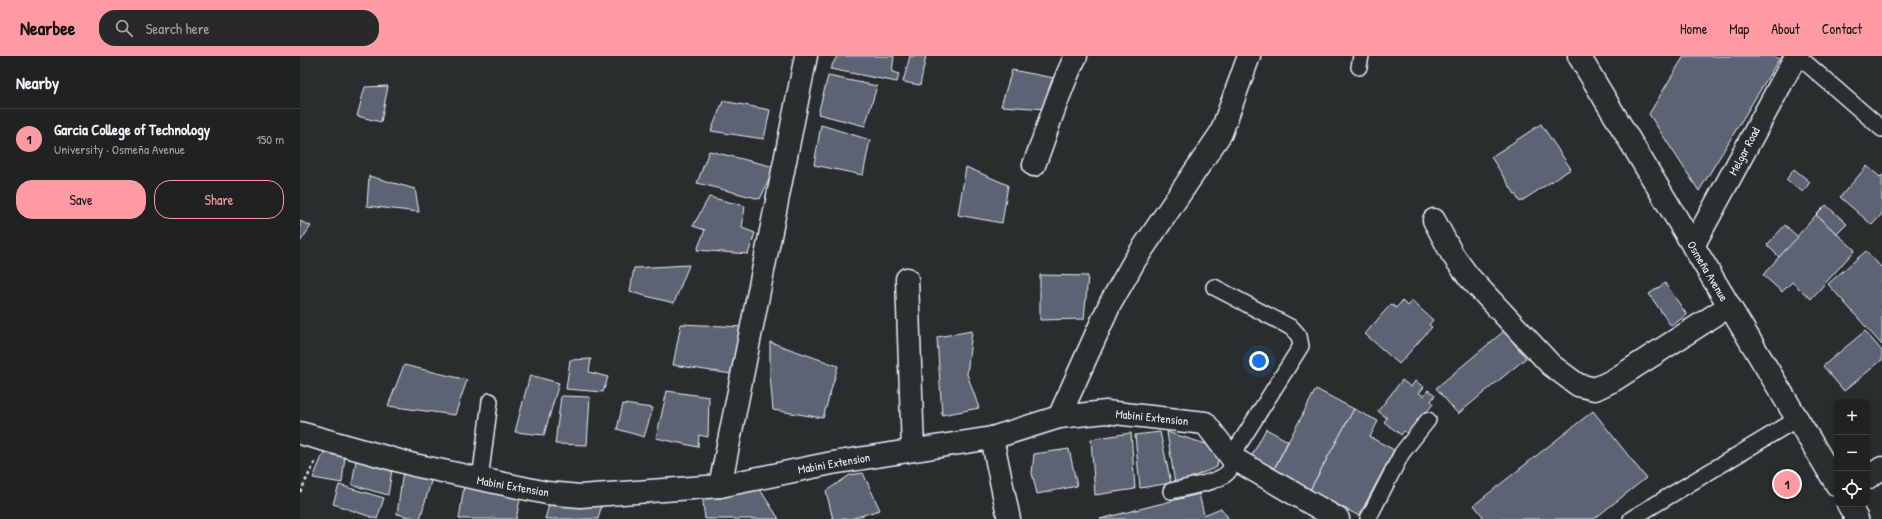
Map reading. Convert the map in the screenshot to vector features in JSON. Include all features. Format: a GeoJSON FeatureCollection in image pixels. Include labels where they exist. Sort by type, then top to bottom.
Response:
{"type":"FeatureCollection","features":[{"type":"Feature","properties":{"kind":"street"},"geometry":{"type":"LineString","coordinates":[[720,486],[806,56]]}},
{"type":"Feature","properties":{"kind":"street"},"geometry":{"type":"LineString","coordinates":[[1034,165],[1055,109],[1060,90],[1076,56]]}},
{"type":"Feature","properties":{"kind":"street"},"geometry":{"type":"LineString","coordinates":[[1059,417],[1110,304],[1135,260],[1221,133],[1249,56]]}},
{"type":"Feature","properties":{"kind":"street","name":"Osmeña Avenue"},"geometry":{"type":"LineString","coordinates":[[1579,56],[1834,480]]}},
{"type":"Feature","properties":{"kind":"street","name":"Melgar Road"},"geometry":{"type":"LineString","coordinates":[[1693,246],[1797,56]]}},
{"type":"Feature","properties":{"kind":"street"},"geometry":{"type":"LineString","coordinates":[[1434,220],[1452,254],[1468,276],[1551,364],[1578,385],[1595,389],[1614,380],[1729,306]]}},
{"type":"Feature","properties":{"kind":"street"},"geometry":{"type":"LineString","coordinates":[[907,279],[913,450]]}},
{"type":"Feature","properties":{"kind":"street","name":"Mabini Extension"},"geometry":{"type":"LineString","coordinates":[[300,433],[326,442],[414,465],[480,480],[547,493],[580,496],[720,486],[832,463],[992,438],[1059,417],[1106,412],[1205,423],[1231,457],[1338,519]]}},
{"type":"Feature","properties":{"kind":"street"},"geometry":{"type":"LineString","coordinates":[[992,438],[1009,519]]}},
{"type":"Feature","properties":{"kind":"street"},"geometry":{"type":"LineString","coordinates":[[1870,476],[1882,468]]}},
{"type":"Feature","properties":{"kind":"street"},"geometry":{"type":"LineString","coordinates":[[1850,507],[1857,519]]}},
{"type":"Feature","properties":{"kind":"lane"},"geometry":{"type":"LineString","coordinates":[[1797,56],[1882,129]]}},
{"type":"Feature","properties":{"kind":"lane"},"geometry":{"type":"LineString","coordinates":[[1172,490],[1216,480],[1223,477],[1230,470],[1231,457],[1301,346],[1299,336],[1292,328],[1214,287]]}},
{"type":"Feature","properties":{"kind":"lane"},"geometry":{"type":"LineString","coordinates":[[480,480],[490,402]]}},
{"type":"Feature","properties":{"kind":"lane"},"geometry":{"type":"LineString","coordinates":[[1631,519],[1797,419]]}},
{"type":"Feature","properties":{"kind":"lane"},"geometry":{"type":"LineString","coordinates":[[1368,519],[1402,453],[1428,420]]}},
{"type":"Feature","properties":{"kind":"path"},"geometry":{"type":"LineString","coordinates":[[300,492],[326,442]]}},
{"type":"Feature","properties":{"kind":"building"},"geometry":{"type":"Polygon","coordinates":[[[837,56],[894,56],[892,72],[899,74],[897,82],[830,69],[837,56]]]}},
{"type":"Feature","properties":{"kind":"building"},"geometry":{"type":"Polygon","coordinates":[[[910,56],[926,56],[920,85],[903,82],[910,56]]]}},
{"type":"Feature","properties":{"kind":"building"},"geometry":{"type":"Polygon","coordinates":[[[1684,56],[1774,56],[1779,59],[1699,191],[1649,114],[1684,56]]]}},
{"type":"Feature","properties":{"kind":"building"},"geometry":{"type":"Polygon","coordinates":[[[1012,70],[1054,78],[1047,109],[1001,106],[1012,70]]]}},
{"type":"Feature","properties":{"kind":"building"},"geometry":{"type":"Polygon","coordinates":[[[828,76],[877,86],[865,126],[818,114],[828,76]]]}},
{"type":"Feature","properties":{"kind":"building"},"geometry":{"type":"Polygon","coordinates":[[[388,86],[381,122],[357,116],[365,87],[388,86]]]}},
{"type":"Feature","properties":{"kind":"building"},"geometry":{"type":"Polygon","coordinates":[[[723,101],[770,110],[764,139],[711,131],[723,101]]]}},
{"type":"Feature","properties":{"kind":"building"},"geometry":{"type":"Polygon","coordinates":[[[1541,124],[1571,169],[1520,202],[1491,157],[1541,124]]]}},
{"type":"Feature","properties":{"kind":"building"},"geometry":{"type":"Polygon","coordinates":[[[821,125],[870,140],[863,175],[814,165],[821,125]]]}},
{"type":"Feature","properties":{"kind":"building"},"geometry":{"type":"Polygon","coordinates":[[[709,151],[775,167],[760,199],[697,183],[709,151]]]}},
{"type":"Feature","properties":{"kind":"building"},"geometry":{"type":"Polygon","coordinates":[[[1867,166],[1880,177],[1882,175],[1882,214],[1872,225],[1840,197],[1867,166]]]}},
{"type":"Feature","properties":{"kind":"building"},"geometry":{"type":"Polygon","coordinates":[[[966,167],[1008,185],[1002,223],[958,215],[966,167]]]}},
{"type":"Feature","properties":{"kind":"building"},"geometry":{"type":"Polygon","coordinates":[[[1794,169],[1810,182],[1803,192],[1786,180],[1794,169]]]}},
{"type":"Feature","properties":{"kind":"building"},"geometry":{"type":"Polygon","coordinates":[[[369,176],[415,189],[419,212],[367,206],[369,176]]]}},
{"type":"Feature","properties":{"kind":"building"},"geometry":{"type":"Polygon","coordinates":[[[709,197],[745,206],[742,228],[755,233],[748,254],[697,250],[705,230],[693,226],[709,197]]]}},
{"type":"Feature","properties":{"kind":"building"},"geometry":{"type":"Polygon","coordinates":[[[1826,205],[1847,224],[1837,234],[1816,215],[1826,205]]]}},
{"type":"Feature","properties":{"kind":"building"},"geometry":{"type":"Polygon","coordinates":[[[1816,215],[1855,250],[1811,299],[1792,282],[1782,292],[1763,275],[1816,215]]]}},
{"type":"Feature","properties":{"kind":"building"},"geometry":{"type":"Polygon","coordinates":[[[300,221],[311,226],[300,242],[300,221]]]}},
{"type":"Feature","properties":{"kind":"building"},"geometry":{"type":"Polygon","coordinates":[[[1785,225],[1798,237],[1779,257],[1767,245],[1785,225]]]}},
{"type":"Feature","properties":{"kind":"building"},"geometry":{"type":"Polygon","coordinates":[[[1866,251],[1882,268],[1882,345],[1828,284],[1866,251]]]}},
{"type":"Feature","properties":{"kind":"building"},"geometry":{"type":"Polygon","coordinates":[[[689,265],[674,303],[630,292],[634,268],[689,265]]]}},
{"type":"Feature","properties":{"kind":"building"},"geometry":{"type":"Polygon","coordinates":[[[1040,275],[1088,276],[1084,319],[1040,320],[1040,275]]]}},
{"type":"Feature","properties":{"kind":"building"},"geometry":{"type":"Polygon","coordinates":[[[1665,283],[1687,315],[1671,326],[1649,294],[1665,283]]]}},
{"type":"Feature","properties":{"kind":"building"},"geometry":{"type":"Polygon","coordinates":[[[1402,301],[1408,306],[1412,301],[1433,320],[1429,325],[1432,327],[1399,364],[1365,334],[1391,304],[1396,308],[1402,301]]]}},
{"type":"Feature","properties":{"kind":"building"},"geometry":{"type":"Polygon","coordinates":[[[681,324],[743,327],[738,375],[673,365],[681,324]]]}},
{"type":"Feature","properties":{"kind":"building"},"geometry":{"type":"Polygon","coordinates":[[[972,331],[967,374],[979,408],[942,415],[937,337],[972,331]]]}},
{"type":"Feature","properties":{"kind":"building"},"geometry":{"type":"Polygon","coordinates":[[[1504,331],[1526,358],[1458,414],[1436,388],[1504,331]]]}},
{"type":"Feature","properties":{"kind":"building"},"geometry":{"type":"Polygon","coordinates":[[[1865,331],[1882,351],[1882,360],[1844,391],[1823,366],[1865,331]]]}},
{"type":"Feature","properties":{"kind":"building"},"geometry":{"type":"Polygon","coordinates":[[[770,342],[838,366],[823,418],[773,410],[770,375],[770,342]]]}},
{"type":"Feature","properties":{"kind":"building"},"geometry":{"type":"Polygon","coordinates":[[[591,359],[589,372],[608,377],[603,392],[566,389],[570,360],[591,359]]]}},
{"type":"Feature","properties":{"kind":"building"},"geometry":{"type":"Polygon","coordinates":[[[404,365],[467,380],[455,415],[388,406],[404,365]]]}},
{"type":"Feature","properties":{"kind":"building"},"geometry":{"type":"Polygon","coordinates":[[[530,375],[559,383],[544,435],[515,432],[530,375]]]}},
{"type":"Feature","properties":{"kind":"building"},"geometry":{"type":"Polygon","coordinates":[[[1402,380],[1411,387],[1415,381],[1424,387],[1419,393],[1424,396],[1428,390],[1435,395],[1431,401],[1433,404],[1409,435],[1404,431],[1401,435],[1384,422],[1387,418],[1378,411],[1402,380]]]}},
{"type":"Feature","properties":{"kind":"building"},"geometry":{"type":"Polygon","coordinates":[[[1316,389],[1354,409],[1310,490],[1273,471],[1316,389]]]}},
{"type":"Feature","properties":{"kind":"building"},"geometry":{"type":"Polygon","coordinates":[[[667,391],[709,397],[708,437],[699,435],[698,447],[656,438],[667,391]]]}},
{"type":"Feature","properties":{"kind":"building"},"geometry":{"type":"Polygon","coordinates":[[[561,396],[590,397],[587,445],[555,444],[561,396]]]}},
{"type":"Feature","properties":{"kind":"building"},"geometry":{"type":"Polygon","coordinates":[[[623,404],[653,408],[644,437],[617,429],[623,404]]]}},
{"type":"Feature","properties":{"kind":"building"},"geometry":{"type":"Polygon","coordinates":[[[1354,409],[1378,421],[1370,437],[1394,450],[1359,516],[1310,490],[1354,409]]]}},
{"type":"Feature","properties":{"kind":"building"},"geometry":{"type":"Polygon","coordinates":[[[1593,411],[1646,478],[1594,519],[1485,519],[1474,505],[1593,411]]]}},
{"type":"Feature","properties":{"kind":"building"},"geometry":{"type":"Polygon","coordinates":[[[1266,429],[1288,441],[1273,471],[1250,459],[1266,429]]]}},
{"type":"Feature","properties":{"kind":"building"},"geometry":{"type":"Polygon","coordinates":[[[1160,432],[1171,483],[1140,488],[1135,435],[1160,432]]]}},
{"type":"Feature","properties":{"kind":"building"},"geometry":{"type":"Polygon","coordinates":[[[1167,432],[1219,448],[1217,467],[1175,484],[1167,432]]]}},
{"type":"Feature","properties":{"kind":"building"},"geometry":{"type":"Polygon","coordinates":[[[1131,433],[1135,489],[1095,495],[1091,439],[1131,433]]]}},
{"type":"Feature","properties":{"kind":"building"},"geometry":{"type":"Polygon","coordinates":[[[1069,449],[1077,486],[1037,494],[1032,473],[1034,454],[1069,449]]]}},
{"type":"Feature","properties":{"kind":"building"},"geometry":{"type":"Polygon","coordinates":[[[324,452],[345,456],[342,483],[313,478],[324,452]]]}},
{"type":"Feature","properties":{"kind":"building"},"geometry":{"type":"Polygon","coordinates":[[[356,460],[393,464],[388,495],[352,485],[356,460]]]}},
{"type":"Feature","properties":{"kind":"building"},"geometry":{"type":"Polygon","coordinates":[[[403,471],[431,481],[420,519],[397,514],[403,471]]]}},
{"type":"Feature","properties":{"kind":"building"},"geometry":{"type":"Polygon","coordinates":[[[863,473],[880,510],[850,519],[833,519],[826,491],[850,475],[863,473]]]}},
{"type":"Feature","properties":{"kind":"building"},"geometry":{"type":"Polygon","coordinates":[[[339,485],[384,498],[377,519],[333,504],[339,485]]]}},
{"type":"Feature","properties":{"kind":"building"},"geometry":{"type":"Polygon","coordinates":[[[757,485],[779,519],[705,519],[702,493],[757,485]]]}},
{"type":"Feature","properties":{"kind":"building"},"geometry":{"type":"Polygon","coordinates":[[[464,486],[521,494],[516,519],[459,519],[464,486]]]}},
{"type":"Feature","properties":{"kind":"building"},"geometry":{"type":"Polygon","coordinates":[[[1199,494],[1204,515],[1221,508],[1229,519],[1100,519],[1199,494]]]}},
{"type":"Feature","properties":{"kind":"building"},"geometry":{"type":"Polygon","coordinates":[[[551,498],[603,500],[598,519],[545,519],[551,498]]]}},
{"type":"Feature","properties":{"kind":"place","name":"Garcia College of Technology"},"geometry":{"type":"Point","coordinates":[1787,484]}}]}
